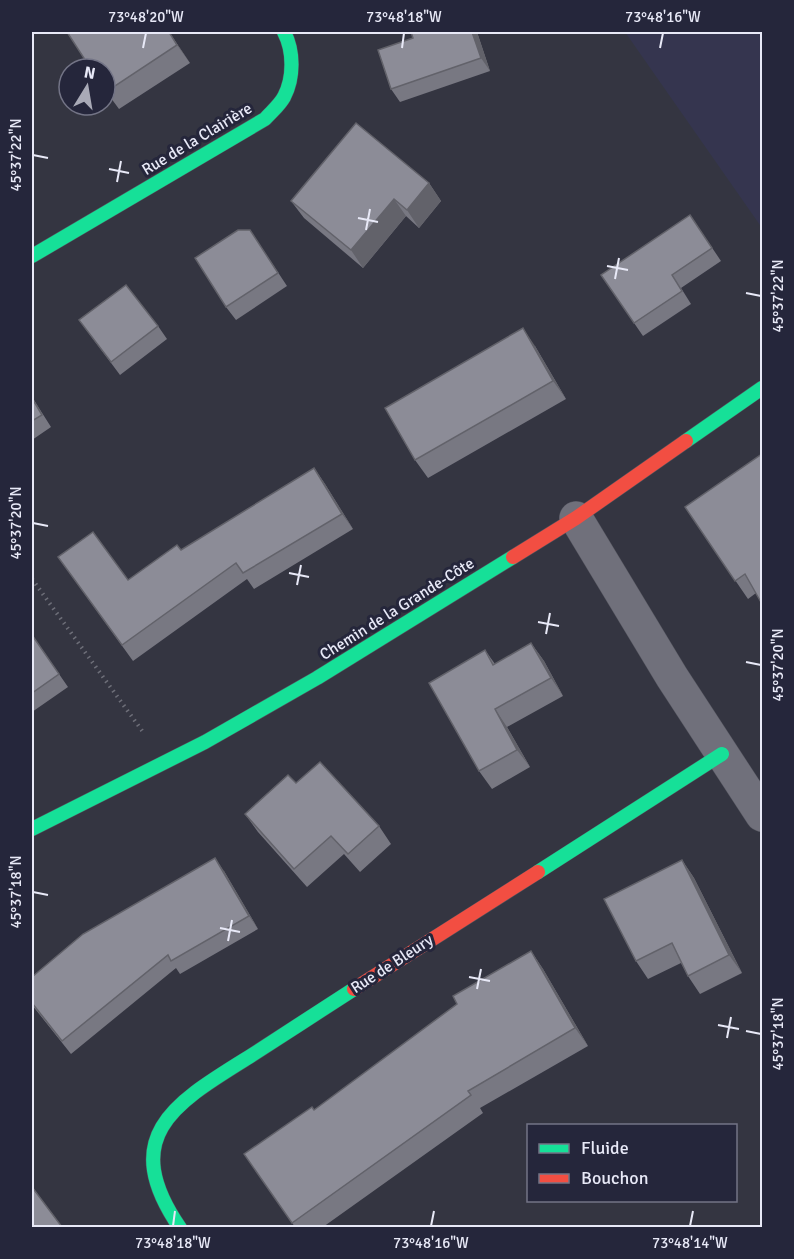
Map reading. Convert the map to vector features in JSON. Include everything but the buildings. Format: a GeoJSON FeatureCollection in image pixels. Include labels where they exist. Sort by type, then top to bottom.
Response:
{"type":"FeatureCollection","features":[{"type":"Feature","properties":{"kind":"street","name":"Rue de la Clairière"},"geometry":{"type":"LineString","coordinates":[[32,256],[265,119],[285,97],[292,69],[287,37],[284,32]]}},
{"type":"Feature","properties":{"kind":"street","name":"Chemin de la Grande-Côte"},"geometry":{"type":"LineString","coordinates":[[32,828],[242,722],[346,660],[576,518],[762,388]]}},
{"type":"Feature","properties":{"kind":"street"},"geometry":{"type":"LineString","coordinates":[[576,518],[672,677],[762,814]]}},
{"type":"Feature","properties":{"kind":"street","name":"Rue de Bleury"},"geometry":{"type":"LineString","coordinates":[[180,1227],[157,1185],[154,1171],[155,1153],[160,1133],[167,1119],[182,1102],[198,1089],[722,754]]}},
{"type":"Feature","properties":{"kind":"path"},"geometry":{"type":"LineString","coordinates":[[32,579],[143,732]]}},
{"type":"Feature","properties":{"kind":"shaded area"},"geometry":{"type":"Polygon","coordinates":[[[625,32],[762,32],[762,228],[625,32]]]}},
{"type":"Feature","properties":{"kind":"traffic: fast"},"geometry":{"type":"LineString","coordinates":[[32,256],[265,119],[282,100],[290,82],[292,64],[290,48],[284,32]]}},
{"type":"Feature","properties":{"kind":"traffic: fast"},"geometry":{"type":"LineString","coordinates":[[686,441],[762,388]]}},
{"type":"Feature","properties":{"kind":"traffic: fast"},"geometry":{"type":"LineString","coordinates":[[32,829],[205,742],[317,678],[513,557]]}},
{"type":"Feature","properties":{"kind":"traffic: fast"},"geometry":{"type":"LineString","coordinates":[[538,872],[722,754]]}},
{"type":"Feature","properties":{"kind":"traffic: fast"},"geometry":{"type":"LineString","coordinates":[[180,1228],[162,1196],[154,1169],[155,1146],[163,1125],[178,1107],[198,1090],[354,989]]}},
{"type":"Feature","properties":{"kind":"traffic: jam"},"geometry":{"type":"LineString","coordinates":[[513,557],[576,518],[686,441]]}},
{"type":"Feature","properties":{"kind":"traffic: jam"},"geometry":{"type":"LineString","coordinates":[[354,989],[538,872]]}}]}
